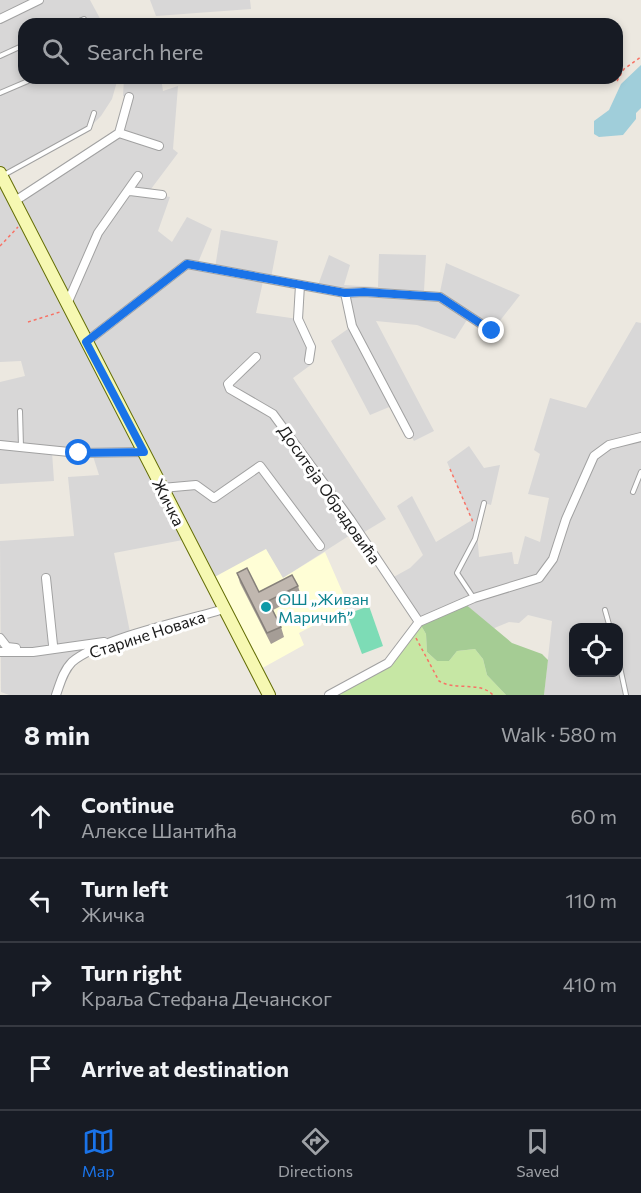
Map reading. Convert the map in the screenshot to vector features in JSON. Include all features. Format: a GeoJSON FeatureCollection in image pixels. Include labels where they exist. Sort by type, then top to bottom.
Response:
{"type":"FeatureCollection","features":[{"type":"Feature","properties":{"kind":"main road","name":"Жичка"},"geometry":{"type":"LineString","coordinates":[[1,175],[269,695]]}},
{"type":"Feature","properties":{"kind":"street"},"geometry":{"type":"LineString","coordinates":[[0,18],[39,0]]}},
{"type":"Feature","properties":{"kind":"street"},"geometry":{"type":"LineString","coordinates":[[15,201],[119,133],[129,97]]}},
{"type":"Feature","properties":{"kind":"street"},"geometry":{"type":"LineString","coordinates":[[119,133],[159,146]]}},
{"type":"Feature","properties":{"kind":"street"},"geometry":{"type":"LineString","coordinates":[[68,306],[98,233],[130,191],[138,176]]}},
{"type":"Feature","properties":{"kind":"street"},"geometry":{"type":"LineString","coordinates":[[130,191],[162,195]]}},
{"type":"Feature","properties":{"kind":"street"},"geometry":{"type":"LineString","coordinates":[[86,342],[187,264],[345,293],[440,297],[492,331]]}},
{"type":"Feature","properties":{"kind":"street"},"geometry":{"type":"LineString","coordinates":[[300,285],[298,319],[311,346],[309,360]]}},
{"type":"Feature","properties":{"kind":"street"},"geometry":{"type":"LineString","coordinates":[[345,293],[352,326],[409,434]]}},
{"type":"Feature","properties":{"kind":"street","name":"Доситеја Обрадовића"},"geometry":{"type":"LineString","coordinates":[[256,357],[231,379],[228,384],[230,389],[273,414],[350,519],[419,622]]}},
{"type":"Feature","properties":{"kind":"street"},"geometry":{"type":"LineString","coordinates":[[329,695],[388,663],[419,622],[474,598],[539,578],[547,570],[587,467],[594,456],[609,445],[639,440]]}},
{"type":"Feature","properties":{"kind":"street"},"geometry":{"type":"LineString","coordinates":[[0,445],[79,453],[144,452]]}},
{"type":"Feature","properties":{"kind":"street"},"geometry":{"type":"LineString","coordinates":[[162,488],[196,485],[214,498],[260,466],[320,546]]}},
{"type":"Feature","properties":{"kind":"street"},"geometry":{"type":"LineString","coordinates":[[46,578],[53,645]]}},
{"type":"Feature","properties":{"kind":"street","name":"Старине Новака"},"geometry":{"type":"LineString","coordinates":[[56,695],[64,672],[72,662],[97,648],[224,609]]}},
{"type":"Feature","properties":{"kind":"street"},"geometry":{"type":"LineString","coordinates":[[0,638],[3,644],[12,648],[74,642],[79,645]]}},
{"type":"Feature","properties":{"kind":"street"},"geometry":{"type":"LineString","coordinates":[[0,652],[33,652],[117,641]]}},
{"type":"Feature","properties":{"kind":"lane"},"geometry":{"type":"LineString","coordinates":[[0,56],[18,48]]}},
{"type":"Feature","properties":{"kind":"lane"},"geometry":{"type":"LineString","coordinates":[[0,93],[21,84]]}},
{"type":"Feature","properties":{"kind":"lane"},"geometry":{"type":"LineString","coordinates":[[1,175],[89,128],[94,113]]}},
{"type":"Feature","properties":{"kind":"lane"},"geometry":{"type":"LineString","coordinates":[[20,411],[21,447]]}},
{"type":"Feature","properties":{"kind":"lane"},"geometry":{"type":"LineString","coordinates":[[633,492],[641,472]]}},
{"type":"Feature","properties":{"kind":"lane"},"geometry":{"type":"LineString","coordinates":[[474,598],[457,573],[477,531],[484,503]]}},
{"type":"Feature","properties":{"kind":"lane"},"geometry":{"type":"LineString","coordinates":[[605,610],[609,623]]}},
{"type":"Feature","properties":{"kind":"lane"},"geometry":{"type":"LineString","coordinates":[[622,677],[626,695]]}},
{"type":"Feature","properties":{"kind":"path"},"geometry":{"type":"LineString","coordinates":[[623,71],[641,57]]}},
{"type":"Feature","properties":{"kind":"path"},"geometry":{"type":"LineString","coordinates":[[0,246],[25,220]]}},
{"type":"Feature","properties":{"kind":"path"},"geometry":{"type":"LineString","coordinates":[[28,322],[68,306]]}},
{"type":"Feature","properties":{"kind":"path"},"geometry":{"type":"LineString","coordinates":[[450,469],[477,531]]}},
{"type":"Feature","properties":{"kind":"path"},"geometry":{"type":"LineString","coordinates":[[412,632],[439,681],[446,685],[483,688],[493,695]]}},
{"type":"Feature","properties":{"kind":"shaded area"},"geometry":{"type":"Polygon","coordinates":[[[0,0],[90,0],[100,18],[18,18],[18,84],[116,84],[112,99],[101,116],[89,128],[6,174],[19,197],[119,133],[129,97],[123,96],[124,84],[162,84],[163,91],[178,86],[173,149],[178,153],[148,193],[170,197],[158,231],[172,242],[187,217],[212,229],[197,265],[215,268],[221,230],[278,241],[271,278],[264,277],[256,313],[298,319],[311,347],[309,360],[312,364],[293,378],[386,519],[361,534],[358,530],[283,578],[209,580],[188,539],[114,553],[131,637],[97,648],[65,672],[57,695],[9,695],[1,692],[0,541],[74,536],[68,477],[99,475],[92,453],[52,452],[54,481],[0,484],[0,382],[25,376],[21,361],[0,362],[0,0]]]}},
{"type":"Feature","properties":{"kind":"shaded area"},"geometry":{"type":"Polygon","coordinates":[[[150,0],[250,0],[251,9],[156,16],[150,0]]]}},
{"type":"Feature","properties":{"kind":"shaded area"},"geometry":{"type":"Polygon","coordinates":[[[379,254],[426,255],[424,291],[440,292],[446,263],[520,295],[492,331],[470,315],[455,339],[417,325],[376,321],[434,431],[414,441],[394,405],[370,415],[331,341],[352,326],[345,294],[317,288],[329,255],[350,265],[344,285],[378,287],[379,254]]]}},
{"type":"Feature","properties":{"kind":"shaded area"},"geometry":{"type":"Polygon","coordinates":[[[636,322],[641,323],[641,695],[544,695],[552,621],[528,615],[519,623],[509,622],[492,629],[464,603],[419,622],[390,579],[410,568],[423,555],[397,506],[412,496],[436,542],[472,520],[447,462],[469,446],[484,468],[500,465],[491,505],[484,503],[477,531],[479,557],[512,552],[514,564],[518,564],[525,536],[540,542],[549,498],[528,494],[540,454],[534,450],[550,398],[586,408],[636,322]]]}},
{"type":"Feature","properties":{"kind":"shaded area"},"geometry":{"type":"Polygon","coordinates":[[[266,549],[283,578],[325,552],[349,607],[299,633],[304,645],[257,671],[209,580],[266,549]]]}},
{"type":"Feature","properties":{"kind":"shaded area"},"geometry":{"type":"Polygon","coordinates":[[[464,603],[512,643],[542,654],[548,660],[544,695],[506,695],[487,675],[483,659],[475,649],[457,651],[449,661],[437,661],[427,652],[426,634],[419,622],[464,603]]]}},
{"type":"Feature","properties":{"kind":"green space"},"geometry":{"type":"Polygon","coordinates":[[[369,606],[383,646],[362,654],[347,614],[369,606]]]}},
{"type":"Feature","properties":{"kind":"green space"},"geometry":{"type":"Polygon","coordinates":[[[419,622],[426,634],[427,652],[437,661],[449,661],[457,651],[475,649],[483,659],[487,675],[506,695],[329,695],[374,673],[419,622]]]}},
{"type":"Feature","properties":{"kind":"water"},"geometry":{"type":"Polygon","coordinates":[[[641,65],[641,108],[636,113],[636,119],[623,135],[599,137],[594,134],[594,121],[609,110],[623,82],[641,65]]]}},
{"type":"Feature","properties":{"kind":"building"},"geometry":{"type":"Polygon","coordinates":[[[247,568],[259,592],[292,575],[298,586],[268,601],[281,627],[267,633],[237,573],[247,568]]]}},
{"type":"Feature","properties":{"kind":"place","name":"ОШ „Живан Маричић”"},"geometry":{"type":"Point","coordinates":[266,607]}},
{"type":"Feature","properties":{"kind":"route"},"geometry":{"type":"LineString","coordinates":[[79,453],[144,452],[86,342],[187,264],[345,293],[440,297],[492,331]]}}]}
